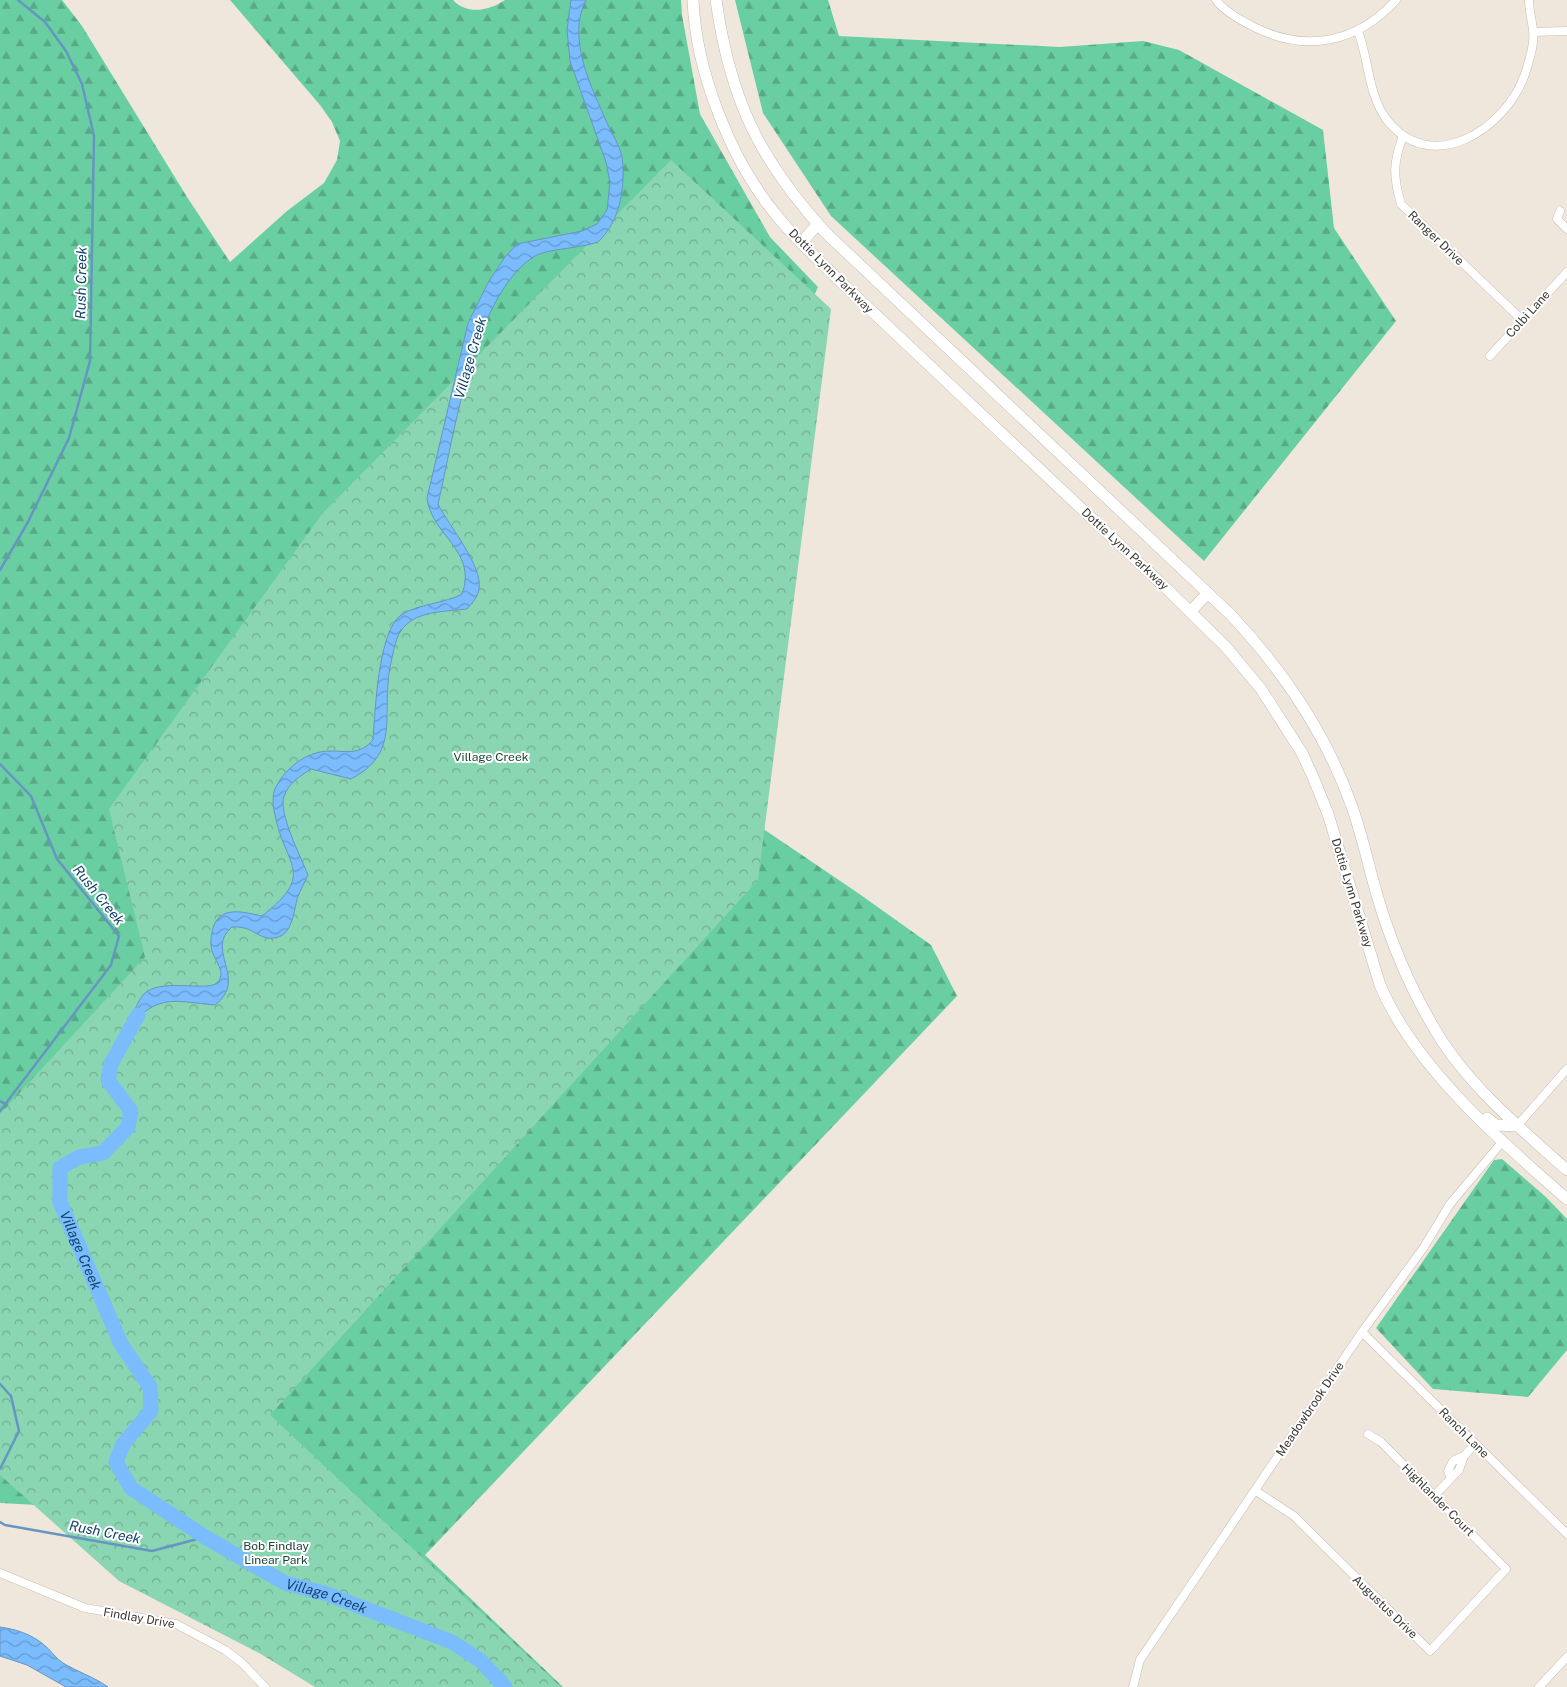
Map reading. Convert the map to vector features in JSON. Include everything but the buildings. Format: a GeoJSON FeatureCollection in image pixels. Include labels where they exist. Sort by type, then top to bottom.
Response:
{"type":"FeatureCollection","features":[{"type":"Feature","properties":{"kind":"main road","name":"Dottie Lynn Parkway"},"geometry":{"type":"LineString","coordinates":[[693,0],[694,26],[713,100],[758,190],[776,215],[801,243],[1190,612],[1245,668],[1302,752],[1328,814],[1380,985],[1390,1010],[1447,1086],[1503,1141],[1567,1199]]}},
{"type":"Feature","properties":{"kind":"main road","name":"Dottie Lynn Parkway"},"geometry":{"type":"LineString","coordinates":[[716,0],[723,47],[735,90],[750,126],[776,171],[799,203],[818,224],[1208,593],[1261,647],[1296,694],[1335,764],[1351,804],[1377,894],[1405,973],[1438,1034],[1464,1069],[1518,1126],[1567,1170]]}},
{"type":"Feature","properties":{"kind":"main road"},"geometry":{"type":"LineString","coordinates":[[801,243],[818,224]]}},
{"type":"Feature","properties":{"kind":"main road"},"geometry":{"type":"LineString","coordinates":[[1190,612],[1208,593]]}},
{"type":"Feature","properties":{"kind":"main road"},"geometry":{"type":"LineString","coordinates":[[1447,1086],[1462,1093],[1496,1125],[1518,1126]]}},
{"type":"Feature","properties":{"kind":"street"},"geometry":{"type":"LineString","coordinates":[[1216,0],[1244,22],[1268,34],[1289,40],[1311,42],[1333,39],[1358,31],[1382,16],[1396,0]]}},
{"type":"Feature","properties":{"kind":"street"},"geometry":{"type":"LineString","coordinates":[[1358,31],[1364,48],[1375,102],[1388,121],[1403,136],[1427,146],[1442,146],[1458,143],[1477,134],[1497,116],[1511,99],[1524,77],[1531,54],[1534,32],[1529,0]]}},
{"type":"Feature","properties":{"kind":"street"},"geometry":{"type":"LineString","coordinates":[[1534,32],[1567,31]]}},
{"type":"Feature","properties":{"kind":"street","name":"Ranger Drive"},"geometry":{"type":"LineString","coordinates":[[1403,136],[1395,164],[1395,184],[1401,204],[1522,320]]}},
{"type":"Feature","properties":{"kind":"street"},"geometry":{"type":"LineString","coordinates":[[1560,211],[1557,219],[1567,229]]}},
{"type":"Feature","properties":{"kind":"street","name":"Colbi Lane"},"geometry":{"type":"LineString","coordinates":[[1490,356],[1567,272]]}},
{"type":"Feature","properties":{"kind":"street"},"geometry":{"type":"LineString","coordinates":[[1518,1126],[1567,1069]]}},
{"type":"Feature","properties":{"kind":"street","name":"Meadowbrook Drive"},"geometry":{"type":"LineString","coordinates":[[1132,1687],[1140,1660],[1362,1332],[1424,1247],[1450,1204],[1503,1141]]}},
{"type":"Feature","properties":{"kind":"street","name":"Ranch Lane"},"geometry":{"type":"LineString","coordinates":[[1362,1332],[1567,1534]]}},
{"type":"Feature","properties":{"kind":"street","name":"Highlander Court"},"geometry":{"type":"LineString","coordinates":[[1368,1434],[1381,1442],[1506,1569]]}},
{"type":"Feature","properties":{"kind":"street"},"geometry":{"type":"LineString","coordinates":[[1434,1496],[1459,1470],[1464,1456],[1475,1444]]}},
{"type":"Feature","properties":{"kind":"street","name":"Augustus Drive"},"geometry":{"type":"LineString","coordinates":[[1256,1491],[1294,1516],[1430,1651],[1506,1569]]}},
{"type":"Feature","properties":{"kind":"street","name":"Findlay Drive"},"geometry":{"type":"LineString","coordinates":[[0,1573],[85,1608],[176,1624],[225,1650],[242,1663],[265,1687]]}},
{"type":"Feature","properties":{"kind":"street"},"geometry":{"type":"LineString","coordinates":[[1539,1687],[1567,1658]]}},
{"type":"Feature","properties":{"kind":"green space","name":"Bob Findlay Linear Park"},"geometry":{"type":"Polygon","coordinates":[[[0,0],[62,0],[82,26],[187,197],[230,262],[287,211],[324,183],[337,160],[340,141],[332,122],[320,105],[230,0],[453,0],[465,8],[478,10],[492,7],[505,0],[681,0],[700,114],[770,237],[818,287],[757,419],[740,813],[931,945],[957,996],[425,1555],[563,1687],[354,1687],[132,1510],[0,1503],[0,0]]]}},
{"type":"Feature","properties":{"kind":"green space"},"geometry":{"type":"Polygon","coordinates":[[[735,0],[828,0],[839,36],[1060,47],[1143,41],[1179,50],[1323,130],[1334,228],[1396,321],[1204,561],[831,216],[763,113],[735,0]]]}},
{"type":"Feature","properties":{"kind":"green space","name":"Village Creek"},"geometry":{"type":"Polygon","coordinates":[[[671,160],[831,309],[758,880],[270,1415],[561,1687],[315,1687],[259,1653],[119,1581],[0,1475],[0,1114],[145,957],[109,809],[322,514],[671,160]]]}},
{"type":"Feature","properties":{"kind":"green space"},"geometry":{"type":"Polygon","coordinates":[[[1502,1159],[1546,1197],[1567,1219],[1567,1350],[1528,1397],[1433,1389],[1376,1328],[1494,1160],[1502,1159]]]}},
{"type":"Feature","properties":{"kind":"water"},"geometry":{"type":"Polygon","coordinates":[[[571,0],[586,0],[579,30],[580,47],[589,80],[621,153],[623,168],[622,191],[616,214],[606,234],[598,242],[535,256],[514,275],[496,301],[481,334],[459,406],[438,504],[476,569],[479,580],[477,595],[467,609],[423,615],[411,621],[401,631],[395,643],[389,672],[385,739],[375,760],[365,770],[351,779],[311,769],[295,780],[286,791],[283,804],[284,813],[308,875],[298,896],[291,924],[283,935],[276,938],[268,938],[244,928],[232,927],[225,936],[222,945],[228,985],[224,995],[215,1005],[176,1001],[166,1002],[148,1010],[128,1030],[138,1003],[143,995],[150,990],[159,987],[203,986],[217,983],[220,979],[221,971],[212,951],[211,942],[212,931],[216,921],[221,916],[233,912],[262,916],[279,901],[289,889],[293,879],[293,869],[280,833],[274,809],[273,795],[278,782],[293,765],[306,757],[328,751],[355,751],[367,746],[373,740],[379,673],[387,637],[393,624],[401,615],[408,611],[448,600],[462,594],[465,579],[464,566],[459,554],[436,523],[430,511],[427,498],[468,323],[489,281],[505,257],[517,244],[582,231],[597,224],[607,210],[610,183],[606,162],[570,61],[567,30],[571,0]]]}},
{"type":"Feature","properties":{"kind":"water"},"geometry":{"type":"Polygon","coordinates":[[[0,1627],[33,1637],[46,1646],[63,1663],[108,1687],[66,1687],[27,1665],[0,1656],[0,1627]]]}},
{"type":"Feature","properties":{"kind":"waterway","name":"Rush Creek"},"geometry":{"type":"LineString","coordinates":[[0,570],[28,522],[69,438],[90,361],[94,136],[82,84],[66,51],[45,22],[18,0]]}},
{"type":"Feature","properties":{"kind":"waterway","name":"Rush Creek"},"geometry":{"type":"LineString","coordinates":[[0,764],[31,796],[57,859],[119,936],[111,965],[0,1111]]}},
{"type":"Feature","properties":{"kind":"waterway","name":"Village Creek"},"geometry":{"type":"LineString","coordinates":[[138,1015],[111,1064],[108,1080],[131,1111],[128,1127],[103,1153],[79,1157],[60,1168],[60,1202],[121,1344],[150,1387],[151,1411],[123,1444],[116,1462],[131,1488],[205,1537],[285,1583],[327,1594],[452,1642],[481,1661],[505,1687]]}},
{"type":"Feature","properties":{"kind":"waterway","name":"Rush Creek"},"geometry":{"type":"LineString","coordinates":[[0,1101],[6,1104]]}},
{"type":"Feature","properties":{"kind":"waterway","name":"Rush Creek"},"geometry":{"type":"LineString","coordinates":[[0,1384],[11,1396],[19,1431],[0,1469]]}},
{"type":"Feature","properties":{"kind":"waterway","name":"Rush Creek"},"geometry":{"type":"LineString","coordinates":[[0,1522],[5,1525],[152,1551],[205,1537]]}}]}
